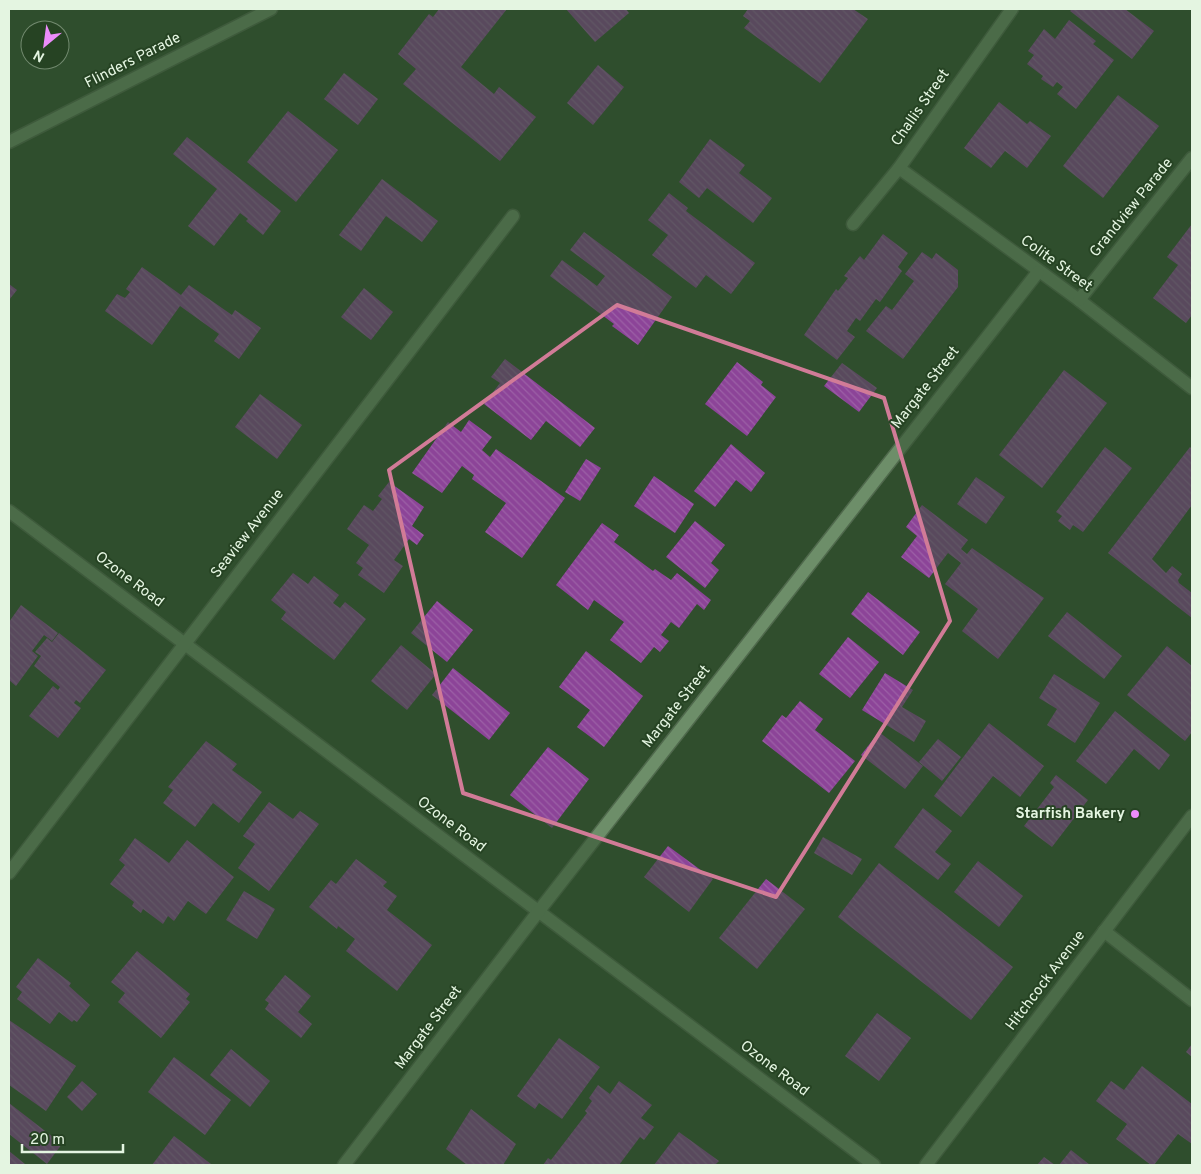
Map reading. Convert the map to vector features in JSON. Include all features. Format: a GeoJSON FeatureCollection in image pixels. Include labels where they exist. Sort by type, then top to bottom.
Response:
{"type":"FeatureCollection","features":[{"type":"Feature","properties":{"kind":"street","name":"Flinders Parade"},"geometry":{"type":"LineString","coordinates":[[9,142],[271,9]]}},
{"type":"Feature","properties":{"kind":"street","name":"Challis Street"},"geometry":{"type":"LineString","coordinates":[[853,224],[899,168],[1012,9]]}},
{"type":"Feature","properties":{"kind":"street","name":"Grandview Parade"},"geometry":{"type":"LineString","coordinates":[[1079,300],[1192,158]]}},
{"type":"Feature","properties":{"kind":"street","name":"Colite Street"},"geometry":{"type":"LineString","coordinates":[[899,168],[1038,272],[1079,300],[1192,388]]}},
{"type":"Feature","properties":{"kind":"street","name":"Seaview Avenue"},"geometry":{"type":"LineString","coordinates":[[9,873],[512,216]]}},
{"type":"Feature","properties":{"kind":"street","name":"Margate Street"},"geometry":{"type":"LineString","coordinates":[[344,1165],[538,912],[1038,272]]}},
{"type":"Feature","properties":{"kind":"street","name":"Ozone Road"},"geometry":{"type":"LineString","coordinates":[[9,511],[185,642],[538,912],[874,1165]]}},
{"type":"Feature","properties":{"kind":"street","name":"Hitchcock Avenue"},"geometry":{"type":"LineString","coordinates":[[926,1165],[1192,816]]}},
{"type":"Feature","properties":{"kind":"street"},"geometry":{"type":"LineString","coordinates":[[1104,931],[1192,1000]]}},
{"type":"Feature","properties":{"kind":"highlighted area"},"geometry":{"type":"Polygon","coordinates":[[[617,305],[884,398],[950,621],[776,897],[463,793],[389,470],[617,305]]]}},
{"type":"Feature","properties":{"kind":"building"},"geometry":{"type":"Polygon","coordinates":[[[439,9],[507,9],[461,67],[494,94],[499,87],[536,117],[500,161],[403,84],[416,69],[398,54],[429,14],[433,17],[439,9]]]}},
{"type":"Feature","properties":{"kind":"building"},"geometry":{"type":"Polygon","coordinates":[[[566,9],[626,9],[629,13],[595,42],[566,9]]]}},
{"type":"Feature","properties":{"kind":"building"},"geometry":{"type":"Polygon","coordinates":[[[748,9],[853,9],[868,19],[820,83],[744,28],[750,21],[743,16],[748,9]]]}},
{"type":"Feature","properties":{"kind":"building"},"geometry":{"type":"Polygon","coordinates":[[[1072,9],[1125,9],[1154,31],[1132,59],[1070,11],[1072,9]]]}},
{"type":"Feature","properties":{"kind":"building"},"geometry":{"type":"Polygon","coordinates":[[[1069,20],[1096,41],[1093,44],[1114,60],[1076,109],[1057,94],[1063,87],[1057,82],[1053,87],[1041,79],[1043,76],[1027,64],[1034,55],[1028,51],[1044,29],[1055,39],[1069,20]]]}},
{"type":"Feature","properties":{"kind":"building"},"geometry":{"type":"Polygon","coordinates":[[[598,65],[624,87],[593,125],[567,103],[598,65]]]}},
{"type":"Feature","properties":{"kind":"building"},"geometry":{"type":"Polygon","coordinates":[[[344,73],[378,99],[358,125],[324,99],[344,73]]]}},
{"type":"Feature","properties":{"kind":"building"},"geometry":{"type":"Polygon","coordinates":[[[1118,95],[1159,126],[1103,198],[1063,166],[1118,95]]]}},
{"type":"Feature","properties":{"kind":"building"},"geometry":{"type":"Polygon","coordinates":[[[999,102],[1027,124],[1030,121],[1051,136],[1027,168],[1005,151],[991,168],[964,148],[999,102]]]}},
{"type":"Feature","properties":{"kind":"building"},"geometry":{"type":"Polygon","coordinates":[[[288,111],[338,150],[296,202],[247,162],[288,111]]]}},
{"type":"Feature","properties":{"kind":"building"},"geometry":{"type":"Polygon","coordinates":[[[187,137],[281,211],[263,235],[246,221],[248,219],[240,213],[214,246],[188,226],[217,189],[173,154],[187,137]]]}},
{"type":"Feature","properties":{"kind":"building"},"geometry":{"type":"Polygon","coordinates":[[[710,139],[745,165],[739,173],[772,198],[753,223],[707,188],[699,198],[679,182],[710,139]]]}},
{"type":"Feature","properties":{"kind":"building"},"geometry":{"type":"Polygon","coordinates":[[[382,179],[438,221],[422,242],[386,216],[361,251],[339,235],[382,179]]]}},
{"type":"Feature","properties":{"kind":"building"},"geometry":{"type":"Polygon","coordinates":[[[669,193],[688,208],[686,211],[755,263],[731,294],[706,275],[696,288],[652,255],[668,235],[648,220],[669,193]]]}},
{"type":"Feature","properties":{"kind":"building"},"geometry":{"type":"Polygon","coordinates":[[[1192,224],[1192,315],[1186,323],[1153,298],[1178,265],[1167,257],[1192,224]]]}},
{"type":"Feature","properties":{"kind":"building"},"geometry":{"type":"Polygon","coordinates":[[[584,232],[672,297],[638,345],[612,326],[614,324],[550,276],[562,260],[597,286],[605,276],[570,250],[584,232]]]}},
{"type":"Feature","properties":{"kind":"building"},"geometry":{"type":"Polygon","coordinates":[[[883,234],[908,253],[898,267],[902,271],[880,302],[876,299],[860,321],[856,318],[847,331],[855,337],[837,360],[804,335],[836,289],[838,291],[848,278],[844,276],[860,256],[864,260],[883,234]]]}},
{"type":"Feature","properties":{"kind":"building"},"geometry":{"type":"Polygon","coordinates":[[[922,252],[932,259],[936,253],[958,270],[958,287],[903,359],[866,331],[886,306],[892,310],[914,281],[905,274],[922,252]]]}},
{"type":"Feature","properties":{"kind":"building"},"geometry":{"type":"Polygon","coordinates":[[[142,267],[181,295],[189,285],[232,315],[235,310],[261,328],[239,359],[214,341],[219,334],[180,306],[152,345],[105,311],[117,294],[125,298],[130,292],[126,289],[142,267]]]}},
{"type":"Feature","properties":{"kind":"building"},"geometry":{"type":"Polygon","coordinates":[[[9,284],[17,290],[9,300],[9,284]]]}},
{"type":"Feature","properties":{"kind":"building"},"geometry":{"type":"Polygon","coordinates":[[[364,288],[393,312],[371,340],[341,317],[364,288]]]}},
{"type":"Feature","properties":{"kind":"building"},"geometry":{"type":"Polygon","coordinates":[[[505,359],[595,428],[580,447],[546,421],[531,440],[484,404],[500,383],[491,377],[505,359]]]}},
{"type":"Feature","properties":{"kind":"building"},"geometry":{"type":"Polygon","coordinates":[[[737,362],[763,382],[761,385],[776,397],[747,436],[705,404],[737,362]]]}},
{"type":"Feature","properties":{"kind":"building"},"geometry":{"type":"Polygon","coordinates":[[[842,363],[877,388],[859,412],[824,386],[842,363]]]}},
{"type":"Feature","properties":{"kind":"building"},"geometry":{"type":"Polygon","coordinates":[[[1064,370],[1107,403],[1042,488],[999,455],[1064,370]]]}},
{"type":"Feature","properties":{"kind":"building"},"geometry":{"type":"Polygon","coordinates":[[[260,394],[302,425],[277,459],[235,427],[260,394]]]}},
{"type":"Feature","properties":{"kind":"building"},"geometry":{"type":"Polygon","coordinates":[[[469,420],[492,437],[482,450],[490,457],[496,449],[565,498],[522,558],[485,532],[506,503],[472,479],[474,475],[462,466],[442,493],[412,473],[448,422],[461,432],[469,420]]]}},
{"type":"Feature","properties":{"kind":"building"},"geometry":{"type":"Polygon","coordinates":[[[731,444],[765,473],[751,492],[736,480],[715,507],[694,491],[731,444]]]}},
{"type":"Feature","properties":{"kind":"building"},"geometry":{"type":"Polygon","coordinates":[[[1105,447],[1132,468],[1083,532],[1073,525],[1070,530],[1058,521],[1062,516],[1056,512],[1105,447]]]}},
{"type":"Feature","properties":{"kind":"building"},"geometry":{"type":"Polygon","coordinates":[[[1190,447],[1192,449],[1192,505],[1152,559],[1166,573],[1172,566],[1182,574],[1178,580],[1179,583],[1192,593],[1192,618],[1108,553],[1190,447]]]}},
{"type":"Feature","properties":{"kind":"building"},"geometry":{"type":"Polygon","coordinates":[[[586,459],[601,468],[580,501],[565,492],[586,459]]]}},
{"type":"Feature","properties":{"kind":"building"},"geometry":{"type":"Polygon","coordinates":[[[654,476],[694,504],[675,533],[634,506],[654,476]]]}},
{"type":"Feature","properties":{"kind":"building"},"geometry":{"type":"Polygon","coordinates":[[[976,477],[1005,497],[986,524],[957,504],[976,477]]]}},
{"type":"Feature","properties":{"kind":"building"},"geometry":{"type":"Polygon","coordinates":[[[389,482],[424,507],[412,526],[424,535],[417,545],[409,539],[394,560],[403,566],[384,593],[358,575],[363,568],[356,563],[369,545],[347,529],[364,505],[373,511],[382,499],[378,496],[389,482]]]}},
{"type":"Feature","properties":{"kind":"building"},"geometry":{"type":"Polygon","coordinates":[[[922,505],[968,540],[961,549],[967,554],[972,548],[1044,598],[998,659],[962,631],[978,609],[945,584],[961,563],[948,553],[929,578],[901,557],[917,536],[906,527],[922,505]]]}},
{"type":"Feature","properties":{"kind":"building"},"geometry":{"type":"Polygon","coordinates":[[[695,521],[725,545],[711,563],[719,570],[705,588],[666,557],[695,521]]]}},
{"type":"Feature","properties":{"kind":"building"},"geometry":{"type":"Polygon","coordinates":[[[602,523],[619,535],[614,542],[653,571],[655,569],[671,580],[677,573],[711,600],[704,610],[697,604],[679,628],[671,622],[661,635],[669,641],[660,652],[654,647],[641,663],[610,640],[624,622],[594,600],[588,610],[556,585],[602,523]]]}},
{"type":"Feature","properties":{"kind":"building"},"geometry":{"type":"Polygon","coordinates":[[[293,573],[308,584],[314,576],[339,595],[333,603],[340,608],[345,602],[366,619],[334,660],[281,619],[286,612],[271,600],[293,573]]]}},
{"type":"Feature","properties":{"kind":"building"},"geometry":{"type":"Polygon","coordinates":[[[868,592],[920,632],[903,655],[851,614],[868,592]]]}},
{"type":"Feature","properties":{"kind":"building"},"geometry":{"type":"Polygon","coordinates":[[[437,601],[473,630],[447,662],[411,633],[437,601]]]}},
{"type":"Feature","properties":{"kind":"building"},"geometry":{"type":"Polygon","coordinates":[[[21,605],[58,633],[52,641],[44,635],[32,651],[38,656],[16,686],[9,680],[9,622],[21,605]]]}},
{"type":"Feature","properties":{"kind":"building"},"geometry":{"type":"Polygon","coordinates":[[[1067,612],[1122,656],[1104,679],[1048,636],[1067,612]]]}},
{"type":"Feature","properties":{"kind":"building"},"geometry":{"type":"Polygon","coordinates":[[[59,633],[106,670],[80,703],[76,700],[74,703],[81,708],[58,738],[29,716],[53,686],[58,690],[60,687],[34,666],[41,656],[35,652],[47,638],[52,642],[59,633]]]}},
{"type":"Feature","properties":{"kind":"building"},"geometry":{"type":"Polygon","coordinates":[[[848,637],[879,662],[850,698],[819,674],[848,637]]]}},
{"type":"Feature","properties":{"kind":"building"},"geometry":{"type":"Polygon","coordinates":[[[401,645],[436,674],[407,710],[371,681],[401,645]]]}},
{"type":"Feature","properties":{"kind":"building"},"geometry":{"type":"Polygon","coordinates":[[[1167,646],[1192,666],[1192,732],[1185,741],[1127,695],[1167,646]]]}},
{"type":"Feature","properties":{"kind":"building"},"geometry":{"type":"Polygon","coordinates":[[[586,651],[643,696],[604,747],[577,727],[590,710],[559,687],[586,651]]]}},
{"type":"Feature","properties":{"kind":"building"},"geometry":{"type":"Polygon","coordinates":[[[453,668],[510,713],[489,740],[432,695],[453,668]]]}},
{"type":"Feature","properties":{"kind":"building"},"geometry":{"type":"Polygon","coordinates":[[[885,673],[913,690],[902,707],[926,721],[914,742],[862,710],[885,673]]]}},
{"type":"Feature","properties":{"kind":"building"},"geometry":{"type":"Polygon","coordinates":[[[1054,674],[1100,703],[1075,743],[1047,725],[1057,709],[1039,698],[1054,674]]]}},
{"type":"Feature","properties":{"kind":"building"},"geometry":{"type":"Polygon","coordinates":[[[800,701],[823,719],[815,730],[855,761],[829,793],[762,741],[782,715],[786,718],[800,701]]]}},
{"type":"Feature","properties":{"kind":"building"},"geometry":{"type":"Polygon","coordinates":[[[1115,711],[1170,755],[1159,770],[1134,749],[1106,784],[1076,761],[1115,711]]]}},
{"type":"Feature","properties":{"kind":"building"},"geometry":{"type":"Polygon","coordinates":[[[989,723],[1044,766],[1020,797],[993,776],[961,817],[934,796],[989,723]]]}},
{"type":"Feature","properties":{"kind":"building"},"geometry":{"type":"Polygon","coordinates":[[[879,732],[923,766],[905,789],[861,755],[879,732]]]}},
{"type":"Feature","properties":{"kind":"building"},"geometry":{"type":"Polygon","coordinates":[[[938,739],[961,757],[942,781],[919,762],[938,739]]]}},
{"type":"Feature","properties":{"kind":"building"},"geometry":{"type":"Polygon","coordinates":[[[206,741],[237,764],[232,770],[262,792],[239,823],[213,803],[195,827],[163,803],[173,790],[168,787],[206,741]]]}},
{"type":"Feature","properties":{"kind":"building"},"geometry":{"type":"Polygon","coordinates":[[[548,747],[589,779],[552,828],[510,795],[548,747]]]}},
{"type":"Feature","properties":{"kind":"building"},"geometry":{"type":"Polygon","coordinates":[[[1056,775],[1088,800],[1052,847],[1024,826],[1054,787],[1050,783],[1056,775]]]}},
{"type":"Feature","properties":{"kind":"building"},"geometry":{"type":"Polygon","coordinates":[[[269,802],[293,819],[300,811],[319,824],[269,891],[238,868],[255,844],[243,836],[269,802]]]}},
{"type":"Feature","properties":{"kind":"building"},"geometry":{"type":"Polygon","coordinates":[[[923,808],[952,831],[935,852],[951,864],[938,880],[894,847],[923,808]]]}},
{"type":"Feature","properties":{"kind":"building"},"geometry":{"type":"Polygon","coordinates":[[[823,837],[862,859],[852,875],[814,853],[823,837]]]}},
{"type":"Feature","properties":{"kind":"building"},"geometry":{"type":"Polygon","coordinates":[[[135,838],[169,863],[187,840],[234,877],[206,914],[188,901],[174,921],[168,916],[163,924],[143,909],[141,913],[132,906],[134,902],[110,884],[125,865],[119,860],[135,838]]]}},
{"type":"Feature","properties":{"kind":"building"},"geometry":{"type":"Polygon","coordinates":[[[668,846],[713,879],[689,912],[644,877],[668,846]]]}},
{"type":"Feature","properties":{"kind":"building"},"geometry":{"type":"Polygon","coordinates":[[[356,859],[387,882],[383,886],[397,896],[387,910],[432,945],[397,991],[346,951],[355,939],[338,926],[337,929],[309,907],[331,880],[336,884],[356,859]]]}},
{"type":"Feature","properties":{"kind":"building"},"geometry":{"type":"Polygon","coordinates":[[[978,861],[1023,896],[999,927],[954,892],[978,861]]]}},
{"type":"Feature","properties":{"kind":"building"},"geometry":{"type":"Polygon","coordinates":[[[879,863],[1013,967],[971,1020],[838,917],[879,863]]]}},
{"type":"Feature","properties":{"kind":"building"},"geometry":{"type":"Polygon","coordinates":[[[766,879],[805,909],[757,969],[719,938],[766,879]]]}},
{"type":"Feature","properties":{"kind":"building"},"geometry":{"type":"Polygon","coordinates":[[[244,891],[275,909],[257,939],[226,920],[244,891]]]}},
{"type":"Feature","properties":{"kind":"building"},"geometry":{"type":"Polygon","coordinates":[[[137,951],[190,994],[186,999],[190,1002],[161,1038],[118,1002],[125,993],[111,982],[137,951]]]}},
{"type":"Feature","properties":{"kind":"building"},"geometry":{"type":"Polygon","coordinates":[[[38,958],[71,983],[69,986],[90,1005],[77,1022],[74,1020],[72,1022],[59,1012],[50,1024],[17,999],[22,992],[16,987],[38,958]]]}},
{"type":"Feature","properties":{"kind":"building"},"geometry":{"type":"Polygon","coordinates":[[[285,975],[311,996],[298,1012],[312,1024],[301,1038],[265,1009],[269,1003],[265,1000],[285,975]]]}},
{"type":"Feature","properties":{"kind":"building"},"geometry":{"type":"Polygon","coordinates":[[[877,1013],[911,1038],[879,1081],[845,1056],[877,1013]]]}},
{"type":"Feature","properties":{"kind":"building"},"geometry":{"type":"Polygon","coordinates":[[[9,1020],[76,1066],[46,1111],[9,1085],[9,1020]]]}},
{"type":"Feature","properties":{"kind":"building"},"geometry":{"type":"Polygon","coordinates":[[[559,1038],[600,1067],[562,1119],[539,1103],[535,1109],[517,1096],[559,1038]]]}},
{"type":"Feature","properties":{"kind":"building"},"geometry":{"type":"Polygon","coordinates":[[[1192,1044],[1192,1057],[1186,1052],[1192,1044]]]}},
{"type":"Feature","properties":{"kind":"building"},"geometry":{"type":"Polygon","coordinates":[[[231,1049],[270,1081],[250,1107],[210,1075],[231,1049]]]}},
{"type":"Feature","properties":{"kind":"building"},"geometry":{"type":"Polygon","coordinates":[[[174,1057],[231,1100],[205,1135],[148,1092],[174,1057]]]}},
{"type":"Feature","properties":{"kind":"building"},"geometry":{"type":"Polygon","coordinates":[[[1142,1066],[1192,1104],[1192,1144],[1178,1134],[1154,1165],[1151,1165],[1116,1139],[1127,1124],[1096,1101],[1111,1081],[1124,1090],[1142,1066]]]}},
{"type":"Feature","properties":{"kind":"building"},"geometry":{"type":"Polygon","coordinates":[[[82,1081],[97,1094],[82,1111],[67,1097],[82,1081]]]}},
{"type":"Feature","properties":{"kind":"building"},"geometry":{"type":"Polygon","coordinates":[[[619,1081],[652,1105],[641,1118],[654,1127],[644,1140],[640,1137],[619,1165],[543,1165],[548,1158],[551,1160],[587,1113],[585,1111],[592,1101],[589,1098],[598,1085],[610,1094],[619,1081]]]}},
{"type":"Feature","properties":{"kind":"building"},"geometry":{"type":"Polygon","coordinates":[[[9,1103],[62,1144],[47,1164],[9,1134],[9,1103]]]}},
{"type":"Feature","properties":{"kind":"building"},"geometry":{"type":"Polygon","coordinates":[[[471,1109],[516,1144],[503,1165],[467,1165],[446,1149],[471,1109]]]}},
{"type":"Feature","properties":{"kind":"building"},"geometry":{"type":"Polygon","coordinates":[[[679,1132],[719,1161],[715,1165],[654,1165],[679,1132]]]}},
{"type":"Feature","properties":{"kind":"building"},"geometry":{"type":"Polygon","coordinates":[[[174,1136],[211,1164],[152,1165],[174,1136]]]}},
{"type":"Feature","properties":{"kind":"building"},"geometry":{"type":"Polygon","coordinates":[[[1071,1150],[1090,1165],[1059,1165],[1071,1150]]]}},
{"type":"Feature","properties":{"kind":"building"},"geometry":{"type":"Polygon","coordinates":[[[9,1151],[25,1164],[9,1165],[9,1151]]]}},
{"type":"Feature","properties":{"kind":"building"},"geometry":{"type":"Polygon","coordinates":[[[1044,1157],[1055,1165],[1037,1165],[1044,1157]]]}},
{"type":"Feature","properties":{"kind":"place","name":"Starfish Bakery"},"geometry":{"type":"Point","coordinates":[1135,814]}}]}
